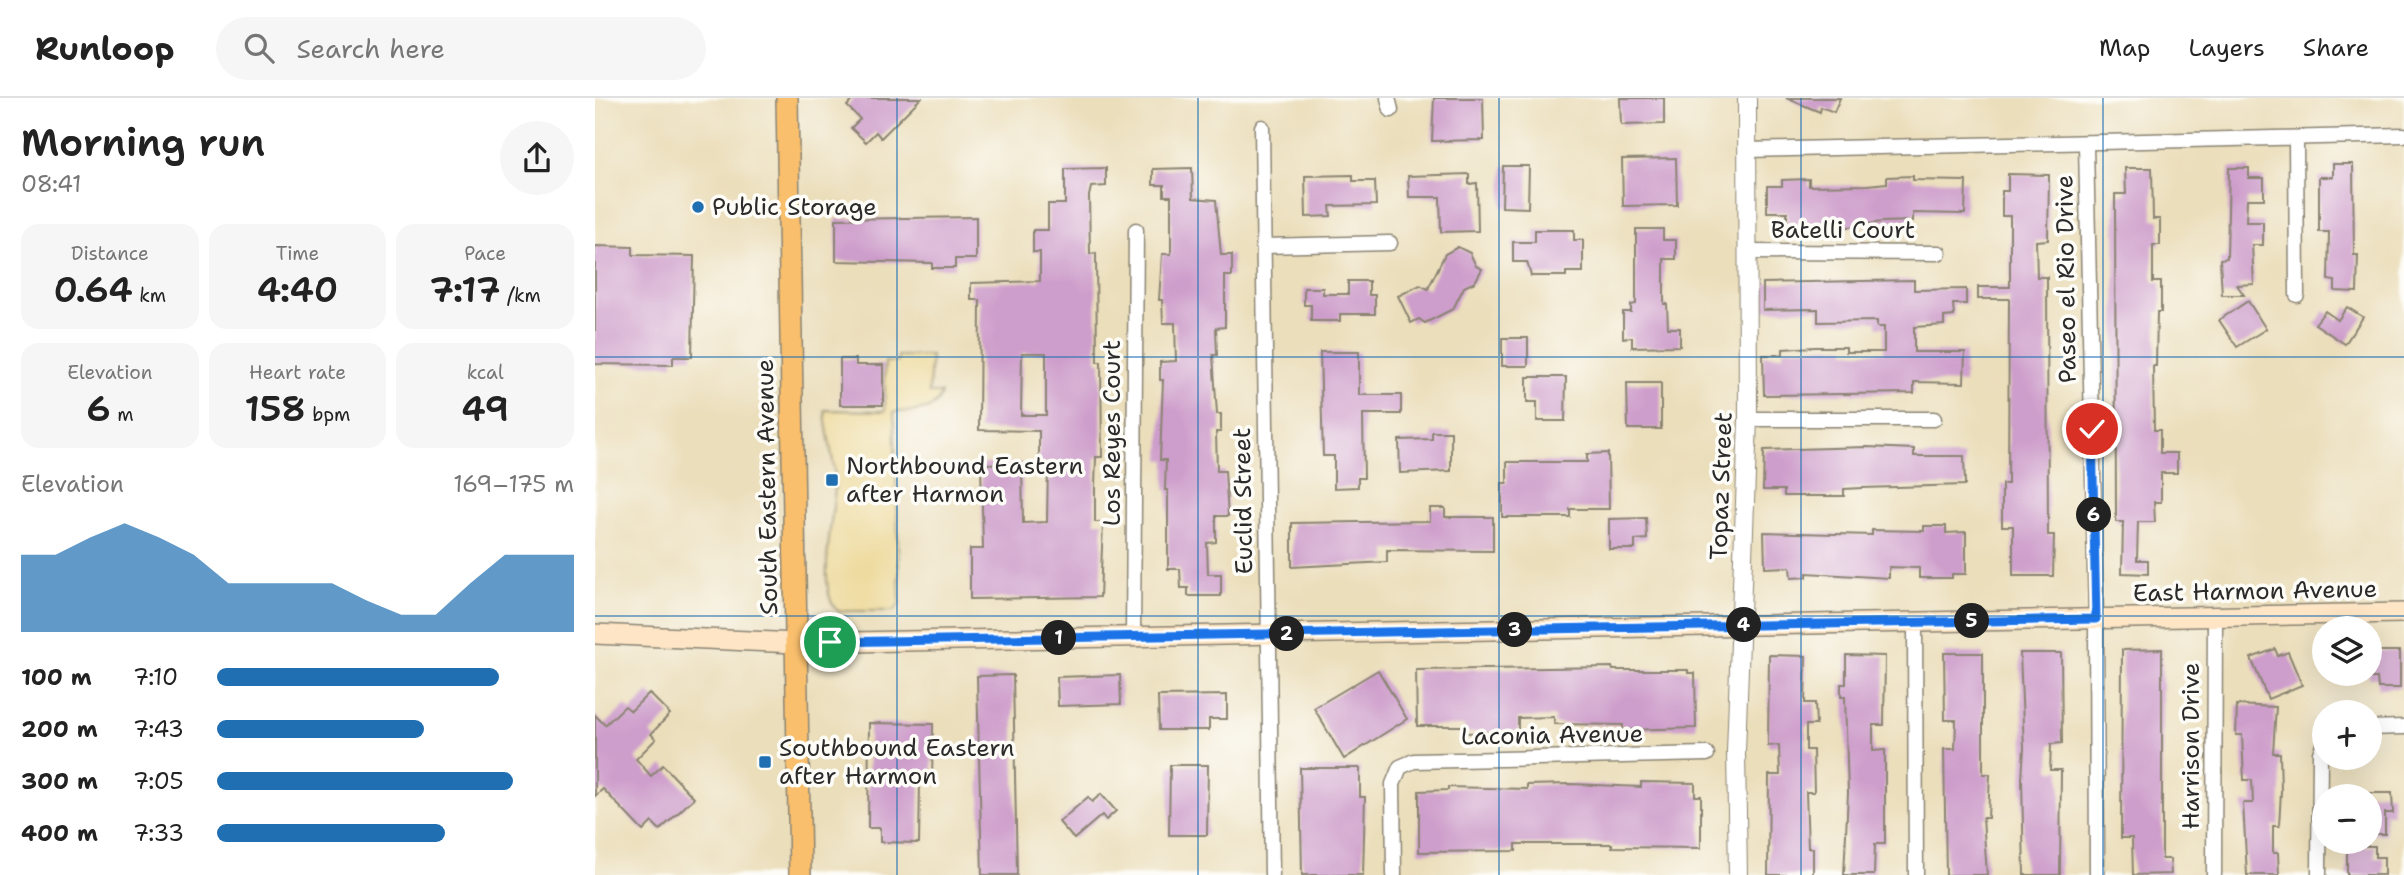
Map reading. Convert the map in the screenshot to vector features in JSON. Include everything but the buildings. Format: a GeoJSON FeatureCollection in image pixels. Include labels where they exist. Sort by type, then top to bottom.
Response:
{"type":"FeatureCollection","features":[{"type":"Feature","properties":{"kind":"main road","name":"South Eastern Avenue"},"geometry":{"type":"LineString","coordinates":[[787,98],[800,875]]}},
{"type":"Feature","properties":{"kind":"main road","name":"East Harmon Avenue"},"geometry":{"type":"LineString","coordinates":[[595,634],[796,643],[2404,613]]}},
{"type":"Feature","properties":{"kind":"street","name":"Topaz Street"},"geometry":{"type":"LineString","coordinates":[[1738,875],[1736,752],[1748,419],[1747,98]]}},
{"type":"Feature","properties":{"kind":"street","name":"Euclid Street"},"geometry":{"type":"LineString","coordinates":[[1262,127],[1272,875]]}},
{"type":"Feature","properties":{"kind":"street"},"geometry":{"type":"LineString","coordinates":[[1748,150],[2404,135]]}},
{"type":"Feature","properties":{"kind":"street"},"geometry":{"type":"LineString","coordinates":[[2296,138],[2297,295]]}},
{"type":"Feature","properties":{"kind":"street","name":"Paseo el Rio Drive"},"geometry":{"type":"LineString","coordinates":[[2086,144],[2096,619],[2097,875]]}},
{"type":"Feature","properties":{"kind":"street","name":"Los Reyes Court"},"geometry":{"type":"LineString","coordinates":[[1133,637],[1136,230]]}},
{"type":"Feature","properties":{"kind":"street"},"geometry":{"type":"LineString","coordinates":[[1263,246],[1390,243]]}},
{"type":"Feature","properties":{"kind":"street","name":"Batelli Court"},"geometry":{"type":"LineString","coordinates":[[1748,252],[1939,253]]}},
{"type":"Feature","properties":{"kind":"street"},"geometry":{"type":"LineString","coordinates":[[1748,419],[1934,419]]}},
{"type":"Feature","properties":{"kind":"street","name":"Harrison Drive"},"geometry":{"type":"LineString","coordinates":[[2214,617],[2214,875]]}},
{"type":"Feature","properties":{"kind":"street"},"geometry":{"type":"LineString","coordinates":[[1915,622],[1916,875]]}},
{"type":"Feature","properties":{"kind":"street"},"geometry":{"type":"LineString","coordinates":[[2382,728],[2404,727]]}},
{"type":"Feature","properties":{"kind":"street","name":"Laconia Avenue"},"geometry":{"type":"LineString","coordinates":[[1394,875],[1393,784],[1400,767],[1414,761],[1707,754]]}},
{"type":"Feature","properties":{"kind":"street"},"geometry":{"type":"LineString","coordinates":[[2319,875],[2320,770]]}},
{"type":"Feature","properties":{"kind":"sand"},"geometry":{"type":"Polygon","coordinates":[[[898,356],[931,356],[929,393],[941,393],[935,405],[929,408],[894,412],[900,603],[894,611],[838,611],[831,601],[828,586],[828,549],[835,480],[825,410],[885,411],[885,362],[898,362],[898,356]]]}},
{"type":"Feature","properties":{"kind":"place","name":"Public Storage"},"geometry":{"type":"Point","coordinates":[698,207]}},
{"type":"Feature","properties":{"kind":"place","name":"Northbound Eastern after Harmon"},"geometry":{"type":"Point","coordinates":[832,480]}},
{"type":"Feature","properties":{"kind":"place","name":"Southbound Eastern after Harmon"},"geometry":{"type":"Point","coordinates":[765,762]}},
{"type":"Feature","properties":{"kind":"route"},"geometry":{"type":"LineString","coordinates":[[830,642],[2096,619],[2092,429]]}}]}
